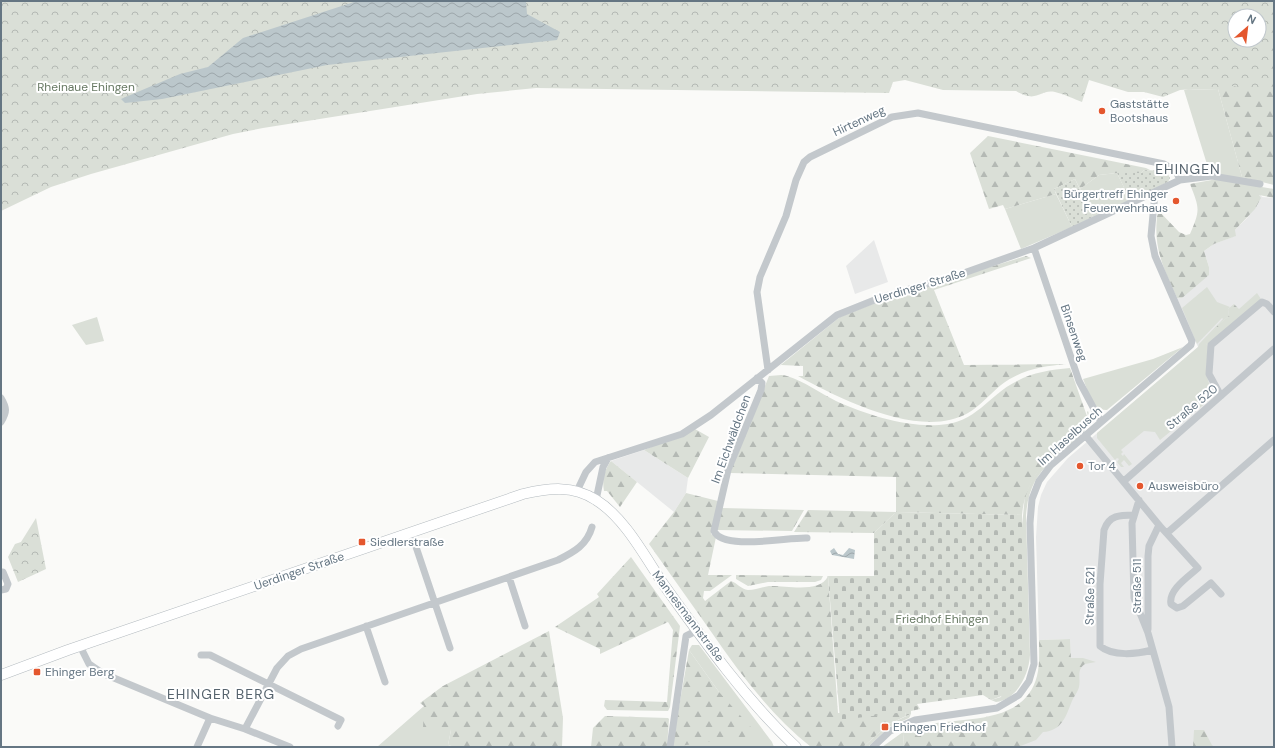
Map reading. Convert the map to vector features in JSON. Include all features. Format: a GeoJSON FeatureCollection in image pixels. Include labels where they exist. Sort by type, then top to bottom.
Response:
{"type":"FeatureCollection","features":[{"type":"Feature","properties":{"kind":"main road","name":"Uerdinger Straße"},"geometry":{"type":"LineString","coordinates":[[1,675],[80,646],[523,494],[564,488],[577,491]]}},
{"type":"Feature","properties":{"kind":"main road","name":"Mannesmannstraße"},"geometry":{"type":"LineString","coordinates":[[577,491],[596,500],[618,518],[698,630],[770,723],[796,747]]}},
{"type":"Feature","properties":{"kind":"street","name":"Hirtenweg"},"geometry":{"type":"LineString","coordinates":[[768,370],[757,292],[760,277],[786,216],[796,180],[804,162],[892,117],[918,113],[1164,164],[1176,171],[1180,180]]}},
{"type":"Feature","properties":{"kind":"street","name":"Uerdinger Straße"},"geometry":{"type":"LineString","coordinates":[[577,491],[586,472],[595,462],[682,434],[711,415],[837,315],[882,297],[961,274],[1034,248],[1155,193],[1180,180],[1212,176],[1260,184]]}},
{"type":"Feature","properties":{"kind":"street","name":"Im Haselbusch"},"geometry":{"type":"LineString","coordinates":[[873,747],[890,731],[915,720],[997,708],[1019,695],[1029,681],[1034,664],[1030,524],[1032,499],[1039,481],[1051,465],[1191,345],[1192,341],[1155,256],[1151,236],[1155,193]]}},
{"type":"Feature","properties":{"kind":"street","name":"Binsenweg"},"geometry":{"type":"LineString","coordinates":[[1034,248],[1079,381],[1101,422]]}},
{"type":"Feature","properties":{"kind":"street"},"geometry":{"type":"LineString","coordinates":[[1221,396],[1209,374],[1211,345],[1242,317],[1262,302],[1267,304],[1274,312]]}},
{"type":"Feature","properties":{"kind":"street","name":"Straße 520"},"geometry":{"type":"LineString","coordinates":[[1124,481],[1274,349]]}},
{"type":"Feature","properties":{"kind":"street","name":"Im Eichwäldchen"},"geometry":{"type":"LineString","coordinates":[[758,378],[762,383],[761,390],[728,470],[714,531],[716,535],[724,540],[767,542],[788,538],[807,538]]}},
{"type":"Feature","properties":{"kind":"street"},"geometry":{"type":"LineString","coordinates":[[1,398],[6,406],[5,415],[1,422]]}},
{"type":"Feature","properties":{"kind":"street"},"geometry":{"type":"LineString","coordinates":[[1085,435],[1159,525],[1198,568],[1172,592],[1170,598],[1171,604],[1177,608],[1183,606],[1211,583],[1221,594]]}},
{"type":"Feature","properties":{"kind":"street"},"geometry":{"type":"LineString","coordinates":[[1167,533],[1274,440]]}},
{"type":"Feature","properties":{"kind":"street"},"geometry":{"type":"LineString","coordinates":[[596,500],[603,467],[608,458]]}},
{"type":"Feature","properties":{"kind":"street","name":"Straße 511"},"geometry":{"type":"LineString","coordinates":[[1139,500],[1132,522],[1134,598],[1148,633],[1169,707],[1172,747]]}},
{"type":"Feature","properties":{"kind":"street","name":"Straße 521"},"geometry":{"type":"LineString","coordinates":[[1134,515],[1116,516],[1106,524],[1104,530],[1100,584],[1100,646],[1106,651],[1132,653],[1152,650]]}},
{"type":"Feature","properties":{"kind":"street","name":"Straße 511"},"geometry":{"type":"LineString","coordinates":[[1148,633],[1149,546],[1159,525]]}},
{"type":"Feature","properties":{"kind":"street"},"geometry":{"type":"LineString","coordinates":[[245,729],[277,668],[288,656],[366,626],[510,577],[572,553],[586,542],[592,527]]}},
{"type":"Feature","properties":{"kind":"street"},"geometry":{"type":"LineString","coordinates":[[411,532],[436,602],[450,648]]}},
{"type":"Feature","properties":{"kind":"street"},"geometry":{"type":"LineString","coordinates":[[1,572],[3,572],[8,584],[6,589],[1,590]]}},
{"type":"Feature","properties":{"kind":"street"},"geometry":{"type":"LineString","coordinates":[[510,577],[525,626]]}},
{"type":"Feature","properties":{"kind":"street"},"geometry":{"type":"LineString","coordinates":[[366,626],[385,682]]}},
{"type":"Feature","properties":{"kind":"street"},"geometry":{"type":"LineString","coordinates":[[670,747],[686,636],[698,630]]}},
{"type":"Feature","properties":{"kind":"street"},"geometry":{"type":"LineString","coordinates":[[80,646],[89,664],[102,673],[210,718],[245,729],[290,747]]}},
{"type":"Feature","properties":{"kind":"street"},"geometry":{"type":"LineString","coordinates":[[202,655],[210,655],[340,720],[338,726]]}},
{"type":"Feature","properties":{"kind":"street"},"geometry":{"type":"LineString","coordinates":[[197,747],[210,718]]}},
{"type":"Feature","properties":{"kind":"shaded area"},"geometry":{"type":"Polygon","coordinates":[[[1260,194],[1262,197],[1274,198],[1274,747],[961,747],[1071,667],[1070,639],[1039,640],[1036,537],[1038,507],[1041,495],[1047,482],[1068,458],[1198,347],[1177,298],[1209,267],[1204,251],[1214,244],[1235,236],[1235,230],[1248,217],[1260,194]]]}},
{"type":"Feature","properties":{"kind":"shaded area"},"geometry":{"type":"Polygon","coordinates":[[[874,240],[888,282],[855,294],[846,266],[874,240]]]}},
{"type":"Feature","properties":{"kind":"shaded area"},"geometry":{"type":"Polygon","coordinates":[[[644,450],[688,478],[686,493],[674,512],[611,461],[644,450]]]}},
{"type":"Feature","properties":{"kind":"green space","name":"Rheinaue Ehingen"},"geometry":{"type":"Polygon","coordinates":[[[1,1],[1274,1],[1274,92],[1249,90],[1233,86],[1180,90],[1163,97],[1144,92],[1128,92],[1089,80],[1082,102],[1055,92],[1045,92],[1034,96],[1029,96],[1023,95],[1016,91],[943,90],[905,80],[893,82],[889,93],[536,88],[477,94],[233,134],[91,174],[51,187],[1,211],[1,1]]]}},
{"type":"Feature","properties":{"kind":"green space"},"geometry":{"type":"Polygon","coordinates":[[[1274,68],[1274,185],[1242,177],[1218,89],[1184,90],[1274,68]]]}},
{"type":"Feature","properties":{"kind":"green space"},"geometry":{"type":"Polygon","coordinates":[[[1218,89],[1242,177],[1254,180],[1210,174],[1184,90],[1218,89]]]}},
{"type":"Feature","properties":{"kind":"green space"},"geometry":{"type":"Polygon","coordinates":[[[988,136],[1150,170],[1144,170],[1141,173],[1099,175],[1080,189],[1075,179],[1054,189],[1056,194],[1005,209],[1003,205],[989,209],[970,153],[988,136]]]}},
{"type":"Feature","properties":{"kind":"green space"},"geometry":{"type":"Polygon","coordinates":[[[1144,170],[1166,171],[1170,178],[1168,182],[1130,200],[1117,173],[1141,173],[1144,170]]]}},
{"type":"Feature","properties":{"kind":"green space"},"geometry":{"type":"Polygon","coordinates":[[[1117,173],[1130,200],[1093,217],[1080,189],[1099,175],[1117,173]]]}},
{"type":"Feature","properties":{"kind":"green space"},"geometry":{"type":"Polygon","coordinates":[[[1075,179],[1093,217],[1072,227],[1054,189],[1075,179]]]}},
{"type":"Feature","properties":{"kind":"green space"},"geometry":{"type":"Polygon","coordinates":[[[1217,179],[1274,189],[1274,198],[1259,195],[1261,198],[1255,209],[1235,230],[1236,236],[1214,244],[1204,251],[1209,267],[1209,275],[1182,298],[1177,298],[1160,256],[1156,235],[1158,210],[1179,232],[1186,235],[1190,234],[1198,209],[1190,184],[1217,179]]]}},
{"type":"Feature","properties":{"kind":"green space"},"geometry":{"type":"Polygon","coordinates":[[[1056,194],[1072,227],[1021,249],[1005,209],[1056,194]]]}},
{"type":"Feature","properties":{"kind":"green space"},"geometry":{"type":"Polygon","coordinates":[[[1026,256],[1031,258],[934,290],[964,365],[1067,364],[1049,366],[1024,372],[1001,385],[968,413],[949,420],[928,422],[905,419],[858,405],[815,385],[798,376],[803,376],[803,366],[781,365],[777,368],[840,317],[888,298],[1026,256]]]}},
{"type":"Feature","properties":{"kind":"green space"},"geometry":{"type":"Polygon","coordinates":[[[1207,287],[1217,302],[1230,307],[1228,309],[1229,316],[1219,324],[1205,342],[1208,346],[1206,373],[1213,397],[1160,440],[1155,432],[1144,431],[1121,450],[1123,452],[1121,454],[1123,456],[1124,454],[1132,464],[1129,466],[1124,460],[1121,463],[1124,467],[1121,467],[1117,462],[1119,459],[1117,458],[1115,460],[1097,438],[1097,433],[1198,347],[1199,344],[1223,319],[1222,318],[1197,344],[1182,308],[1207,287]]]}},
{"type":"Feature","properties":{"kind":"green space"},"geometry":{"type":"Polygon","coordinates":[[[1257,293],[1261,299],[1208,345],[1204,342],[1219,324],[1229,316],[1228,309],[1234,304],[1239,309],[1257,293]]]}},
{"type":"Feature","properties":{"kind":"green space"},"geometry":{"type":"Polygon","coordinates":[[[97,317],[104,341],[86,345],[72,325],[97,317]]]}},
{"type":"Feature","properties":{"kind":"green space"},"geometry":{"type":"Polygon","coordinates":[[[1183,347],[1107,410],[1094,404],[1083,379],[1153,359],[1183,347]]]}},
{"type":"Feature","properties":{"kind":"green space"},"geometry":{"type":"Polygon","coordinates":[[[1070,368],[1088,419],[1083,427],[1069,438],[1044,463],[1027,492],[1022,515],[896,512],[896,477],[730,473],[769,376],[785,375],[806,384],[836,401],[860,411],[886,419],[913,424],[939,425],[952,423],[972,414],[1007,387],[1029,375],[1070,368]]]}},
{"type":"Feature","properties":{"kind":"green space"},"geometry":{"type":"Polygon","coordinates":[[[1088,411],[1091,421],[1089,426],[1040,473],[1029,498],[1026,515],[1029,662],[1024,678],[1016,691],[1003,700],[996,702],[991,700],[1001,697],[1023,606],[1021,537],[1025,495],[1042,464],[1088,416],[1088,411]]]}},
{"type":"Feature","properties":{"kind":"green space"},"geometry":{"type":"Polygon","coordinates":[[[695,429],[709,437],[688,478],[644,450],[695,429]]]}},
{"type":"Feature","properties":{"kind":"green space"},"geometry":{"type":"Polygon","coordinates":[[[611,461],[637,482],[620,507],[607,491],[604,491],[604,475],[611,461]]]}},
{"type":"Feature","properties":{"kind":"green space"},"geometry":{"type":"Polygon","coordinates":[[[686,493],[718,501],[711,534],[716,537],[708,575],[732,575],[710,591],[704,591],[703,598],[705,601],[731,581],[743,588],[753,590],[769,586],[810,587],[824,582],[828,576],[838,713],[905,712],[906,716],[889,724],[863,747],[811,747],[783,722],[757,694],[734,664],[649,544],[674,512],[686,493]]]}},
{"type":"Feature","properties":{"kind":"green space"},"geometry":{"type":"Polygon","coordinates":[[[722,508],[804,510],[792,531],[717,530],[722,508]]]}},
{"type":"Feature","properties":{"kind":"green space"},"geometry":{"type":"Polygon","coordinates":[[[808,510],[896,512],[874,533],[794,532],[808,510]]]}},
{"type":"Feature","properties":{"kind":"green space","name":"Friedhof Ehingen"},"geometry":{"type":"Polygon","coordinates":[[[896,512],[1022,515],[1025,656],[1022,672],[1020,679],[1012,689],[1006,694],[991,700],[983,695],[917,704],[920,709],[911,711],[911,714],[906,716],[905,712],[840,720],[828,576],[874,576],[874,533],[896,512]]]}},
{"type":"Feature","properties":{"kind":"green space"},"geometry":{"type":"Polygon","coordinates":[[[36,518],[46,569],[18,582],[8,557],[15,544],[21,542],[36,518]]]}},
{"type":"Feature","properties":{"kind":"green space"},"geometry":{"type":"Polygon","coordinates":[[[631,557],[680,626],[670,707],[668,711],[607,710],[604,706],[605,700],[667,702],[673,630],[668,622],[600,654],[600,649],[555,627],[599,597],[597,594],[631,557]]]}},
{"type":"Feature","properties":{"kind":"green space"},"geometry":{"type":"Polygon","coordinates":[[[736,575],[823,576],[821,580],[815,582],[768,582],[748,586],[736,579],[736,575]]]}},
{"type":"Feature","properties":{"kind":"green space"},"geometry":{"type":"Polygon","coordinates":[[[549,631],[563,718],[562,747],[455,747],[448,745],[451,730],[423,728],[424,706],[420,703],[443,686],[549,631]]]}},
{"type":"Feature","properties":{"kind":"green space"},"geometry":{"type":"Polygon","coordinates":[[[1070,639],[1071,658],[1083,658],[1096,662],[1082,666],[1079,674],[1078,691],[1062,722],[1055,729],[1043,732],[1036,740],[1018,747],[904,747],[903,732],[919,726],[988,716],[1005,712],[1019,704],[1030,692],[1037,676],[1039,662],[1039,640],[1070,639]]]}},
{"type":"Feature","properties":{"kind":"green space"},"geometry":{"type":"Polygon","coordinates":[[[692,645],[699,645],[772,742],[774,747],[674,747],[719,692],[689,650],[692,645]]]}},
{"type":"Feature","properties":{"kind":"green space"},"geometry":{"type":"Polygon","coordinates":[[[689,650],[719,692],[758,735],[672,747],[689,650]]]}},
{"type":"Feature","properties":{"kind":"green space"},"geometry":{"type":"Polygon","coordinates":[[[424,706],[451,730],[448,745],[455,747],[377,747],[424,706]]]}},
{"type":"Feature","properties":{"kind":"green space"},"geometry":{"type":"Polygon","coordinates":[[[911,714],[909,718],[889,727],[868,747],[863,747],[889,724],[911,714]]]}},
{"type":"Feature","properties":{"kind":"green space"},"geometry":{"type":"Polygon","coordinates":[[[605,716],[668,718],[667,747],[591,747],[593,728],[605,716]]]}},
{"type":"Feature","properties":{"kind":"green space"},"geometry":{"type":"Polygon","coordinates":[[[1194,730],[1204,730],[1213,747],[1193,747],[1194,730]]]}},
{"type":"Feature","properties":{"kind":"green space"},"geometry":{"type":"Polygon","coordinates":[[[903,732],[904,747],[882,747],[903,732]]]}},
{"type":"Feature","properties":{"kind":"water"},"geometry":{"type":"Polygon","coordinates":[[[357,1],[526,1],[527,14],[560,32],[557,40],[327,65],[162,99],[125,103],[121,99],[180,74],[208,67],[243,38],[357,1]]]}},
{"type":"Feature","properties":{"kind":"water"},"geometry":{"type":"Polygon","coordinates":[[[834,548],[838,554],[843,555],[849,548],[855,550],[854,559],[832,555],[830,551],[834,548]]]}},
{"type":"Feature","properties":{"kind":"place","name":"Gaststätte Bootshaus"},"geometry":{"type":"Point","coordinates":[1102,111]}},
{"type":"Feature","properties":{"kind":"place","name":"Bürgertreff Ehinger Feuerwehrhaus"},"geometry":{"type":"Point","coordinates":[1176,201]}},
{"type":"Feature","properties":{"kind":"place","name":"Tor 4"},"geometry":{"type":"Point","coordinates":[1080,466]}},
{"type":"Feature","properties":{"kind":"place","name":"Ausweisbüro"},"geometry":{"type":"Point","coordinates":[1140,486]}},
{"type":"Feature","properties":{"kind":"place","name":"Siedlerstraße"},"geometry":{"type":"Point","coordinates":[362,542]}},
{"type":"Feature","properties":{"kind":"place","name":"Ehinger Berg"},"geometry":{"type":"Point","coordinates":[37,672]}},
{"type":"Feature","properties":{"kind":"place","name":"Ehingen Friedhof"},"geometry":{"type":"Point","coordinates":[885,727]}},
{"type":"Feature","properties":{"kind":"district","name":"EHINGEN"},"geometry":{"type":"Point","coordinates":[1188,169]}},
{"type":"Feature","properties":{"kind":"district","name":"EHINGER BERG"},"geometry":{"type":"Point","coordinates":[221,694]}}]}
